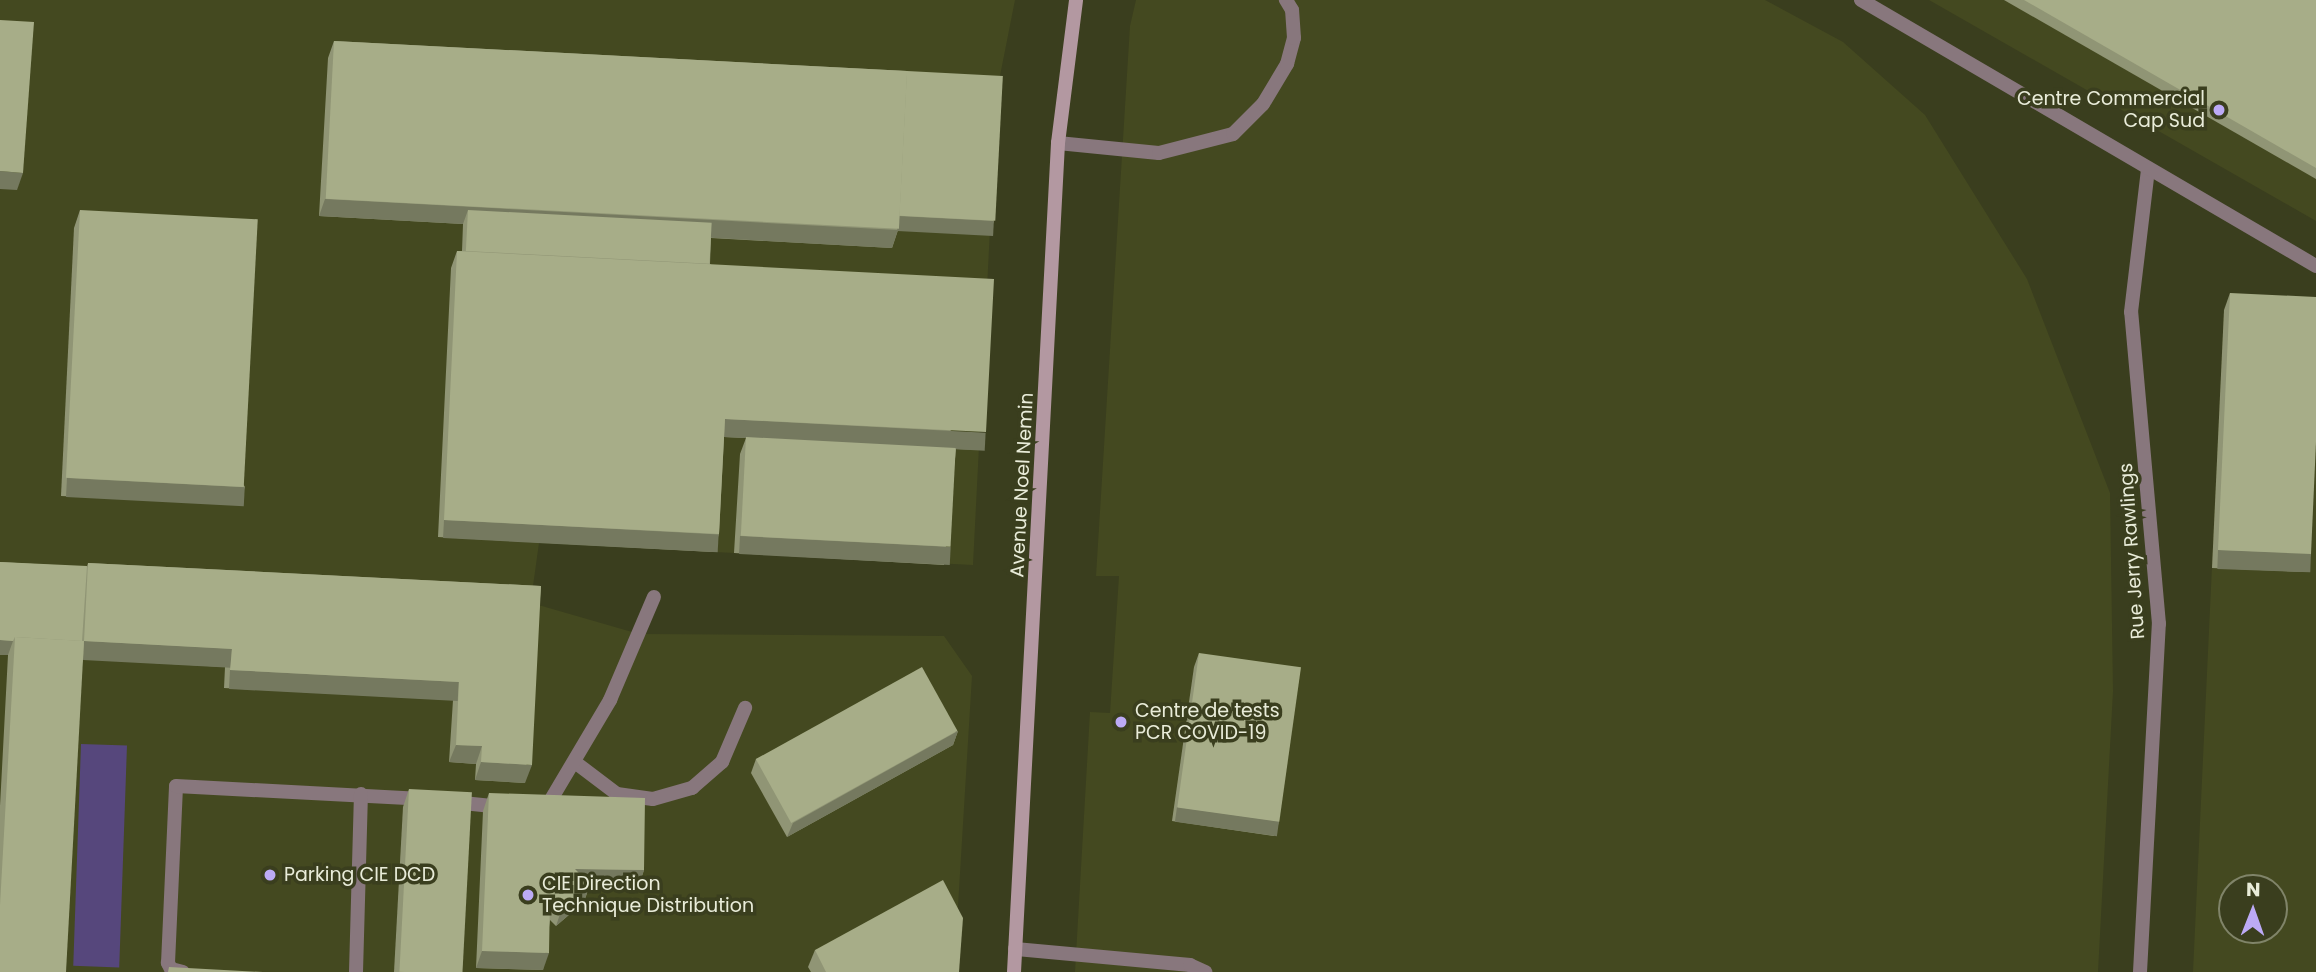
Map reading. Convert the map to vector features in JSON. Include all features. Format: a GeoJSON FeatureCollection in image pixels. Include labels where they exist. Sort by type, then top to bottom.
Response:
{"type":"FeatureCollection","features":[{"type":"Feature","properties":{"kind":"street","name":"Avenue Noel Nemin"},"geometry":{"type":"LineString","coordinates":[[1014,972],[1058,143],[1076,0]]}},
{"type":"Feature","properties":{"kind":"street"},"geometry":{"type":"LineString","coordinates":[[1058,143],[1159,153],[1233,134],[1263,104],[1287,64],[1294,38],[1292,10],[1286,0]]}},
{"type":"Feature","properties":{"kind":"street"},"geometry":{"type":"LineString","coordinates":[[1861,0],[2060,113],[2148,170],[2316,266]]}},
{"type":"Feature","properties":{"kind":"street","name":"Rue Jerry Rawlings"},"geometry":{"type":"LineString","coordinates":[[2140,972],[2159,624],[2131,312],[2148,170]]}},
{"type":"Feature","properties":{"kind":"street"},"geometry":{"type":"LineString","coordinates":[[183,972],[171,969],[168,963],[176,786],[361,794],[526,809],[552,805],[610,700],[654,597]]}},
{"type":"Feature","properties":{"kind":"street"},"geometry":{"type":"LineString","coordinates":[[576,763],[617,794],[653,799],[692,788],[722,762],[745,708]]}},
{"type":"Feature","properties":{"kind":"street"},"geometry":{"type":"LineString","coordinates":[[356,972],[361,794]]}},
{"type":"Feature","properties":{"kind":"street"},"geometry":{"type":"LineString","coordinates":[[1015,949],[1190,965],[1205,972]]}},
{"type":"Feature","properties":{"kind":"shaded area"},"geometry":{"type":"Polygon","coordinates":[[[0,0],[1015,0],[997,91],[973,565],[539,543],[532,593],[535,604],[639,634],[944,636],[972,676],[954,972],[0,972],[0,0]]]}},
{"type":"Feature","properties":{"kind":"shaded area"},"geometry":{"type":"Polygon","coordinates":[[[1136,0],[1765,0],[1843,42],[1925,115],[2027,279],[2110,493],[2113,691],[2098,972],[1075,972],[1090,712],[1110,713],[1119,576],[1096,576],[1130,26],[1136,0]]]}},
{"type":"Feature","properties":{"kind":"shaded area","name":"Centre Commercial Cap Sud"},"geometry":{"type":"Polygon","coordinates":[[[1929,0],[2316,0],[2316,221],[1929,0]]]}},
{"type":"Feature","properties":{"kind":"shaded area"},"geometry":{"type":"Polygon","coordinates":[[[2224,310],[2316,315],[2316,972],[2193,972],[2224,310]]]}},
{"type":"Feature","properties":{"kind":"shaded area"},"geometry":{"type":"Polygon","coordinates":[[[81,744],[127,746],[119,967],[73,966],[81,744]]]}},
{"type":"Feature","properties":{"kind":"building"},"geometry":{"type":"Polygon","coordinates":[[[2024,0],[2316,0],[2316,168],[2024,0]]]}},
{"type":"Feature","properties":{"kind":"building"},"geometry":{"type":"Polygon","coordinates":[[[0,20],[34,22],[23,173],[0,171],[0,20]]]}},
{"type":"Feature","properties":{"kind":"building"},"geometry":{"type":"Polygon","coordinates":[[[334,41],[907,71],[899,229],[326,199],[334,41]]]}},
{"type":"Feature","properties":{"kind":"building"},"geometry":{"type":"Polygon","coordinates":[[[907,71],[1003,76],[995,221],[899,216],[907,71]]]}},
{"type":"Feature","properties":{"kind":"building"},"geometry":{"type":"Polygon","coordinates":[[[80,210],[258,219],[244,487],[66,478],[80,210]]]}},
{"type":"Feature","properties":{"kind":"building"},"geometry":{"type":"Polygon","coordinates":[[[468,210],[712,223],[710,264],[466,251],[468,210]]]}},
{"type":"Feature","properties":{"kind":"building"},"geometry":{"type":"Polygon","coordinates":[[[457,251],[994,279],[986,432],[725,419],[719,534],[444,520],[457,251]]]}},
{"type":"Feature","properties":{"kind":"building"},"geometry":{"type":"Polygon","coordinates":[[[2230,293],[2316,297],[2316,442],[2311,554],[2218,550],[2230,293]]]}},
{"type":"Feature","properties":{"kind":"building"},"geometry":{"type":"Polygon","coordinates":[[[746,437],[956,448],[951,547],[741,536],[746,437]]]}},
{"type":"Feature","properties":{"kind":"building"},"geometry":{"type":"Polygon","coordinates":[[[0,562],[87,566],[82,641],[15,637],[13,641],[0,640],[0,562]]]}},
{"type":"Feature","properties":{"kind":"building"},"geometry":{"type":"Polygon","coordinates":[[[88,563],[541,586],[532,765],[481,762],[482,746],[456,745],[459,682],[230,670],[232,649],[84,641],[88,563]]]}},
{"type":"Feature","properties":{"kind":"building"},"geometry":{"type":"Polygon","coordinates":[[[15,637],[84,641],[66,972],[0,972],[0,905],[15,637]]]}},
{"type":"Feature","properties":{"kind":"building"},"geometry":{"type":"Polygon","coordinates":[[[1199,653],[1301,667],[1279,822],[1177,807],[1199,653]]]}},
{"type":"Feature","properties":{"kind":"building"},"geometry":{"type":"Polygon","coordinates":[[[922,667],[957,731],[791,823],[756,759],[922,667]]]}},
{"type":"Feature","properties":{"kind":"building"},"geometry":{"type":"Polygon","coordinates":[[[409,789],[472,792],[462,972],[399,972],[409,789]]]}},
{"type":"Feature","properties":{"kind":"building","name":"CIE Direction Technique Distribution"},"geometry":{"type":"Polygon","coordinates":[[[489,793],[645,798],[644,870],[575,869],[590,884],[563,909],[550,896],[549,953],[482,951],[489,793]]]}},
{"type":"Feature","properties":{"kind":"building"},"geometry":{"type":"Polygon","coordinates":[[[943,880],[963,918],[959,972],[826,972],[815,950],[943,880]]]}},
{"type":"Feature","properties":{"kind":"building"},"geometry":{"type":"Polygon","coordinates":[[[169,967],[263,972],[168,972],[169,967]]]}},
{"type":"Feature","properties":{"kind":"place","name":"Centre Commercial Cap Sud"},"geometry":{"type":"Point","coordinates":[2219,110]}},
{"type":"Feature","properties":{"kind":"place","name":"Centre de tests PCR COVID-19"},"geometry":{"type":"Point","coordinates":[1121,722]}},
{"type":"Feature","properties":{"kind":"place","name":"Parking CIE DCD"},"geometry":{"type":"Point","coordinates":[270,875]}},
{"type":"Feature","properties":{"kind":"place","name":"CIE Direction Technique Distribution"},"geometry":{"type":"Point","coordinates":[528,895]}}]}
